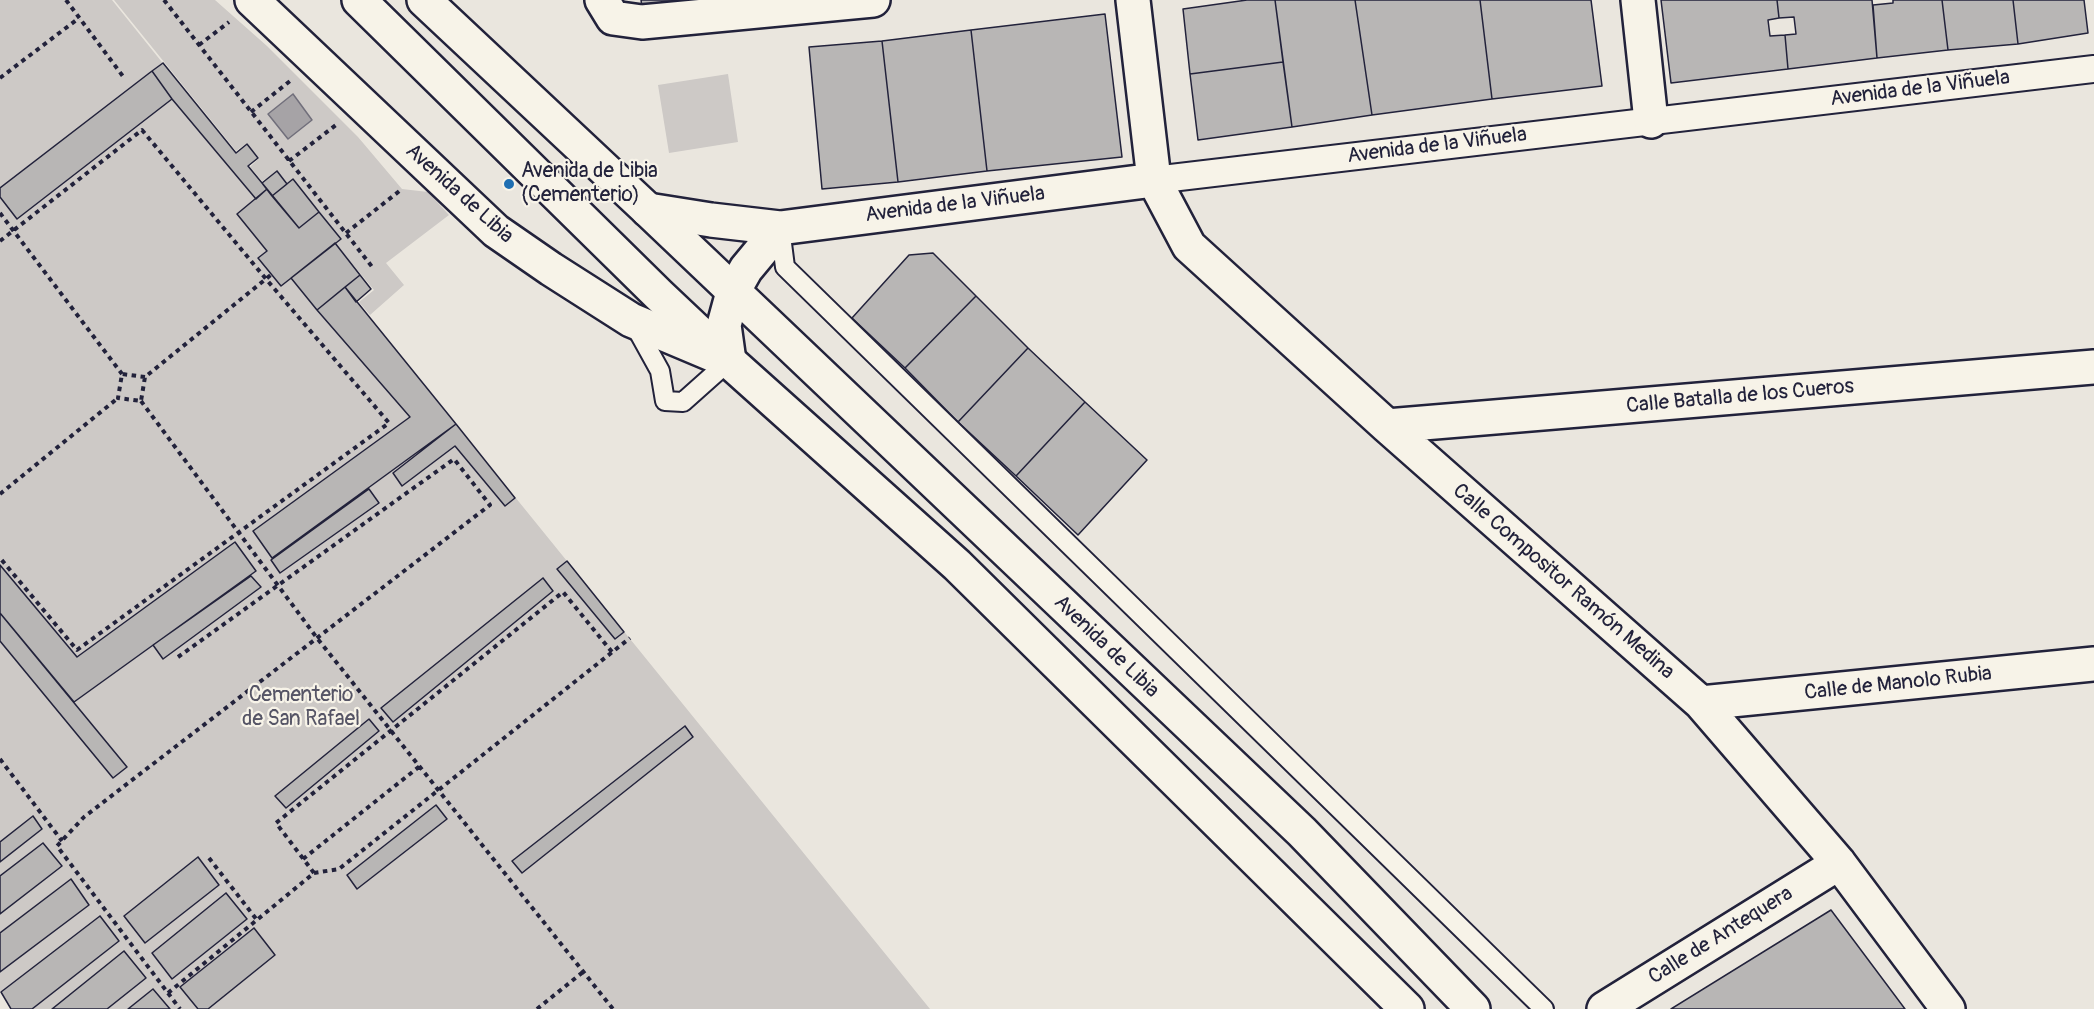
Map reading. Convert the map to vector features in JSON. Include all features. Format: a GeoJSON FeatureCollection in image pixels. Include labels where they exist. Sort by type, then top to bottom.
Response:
{"type":"FeatureCollection","features":[{"type":"Feature","properties":{"kind":"street","name":"Avenida de Libia"},"geometry":{"type":"LineString","coordinates":[[359,0],[659,295],[729,361],[957,565],[1407,1009]]}},
{"type":"Feature","properties":{"kind":"street","name":"Avenida de Libia"},"geometry":{"type":"LineString","coordinates":[[424,0],[1302,832],[1473,1009]]}},
{"type":"Feature","properties":{"kind":"street"},"geometry":{"type":"LineString","coordinates":[[608,9],[642,22],[873,0]]}},
{"type":"Feature","properties":{"kind":"street","name":"Calle Compositor Ramón Medina"},"geometry":{"type":"LineString","coordinates":[[1133,0],[1155,180],[1188,246],[1387,426],[1701,703],[1839,864],[1948,1009]]}},
{"type":"Feature","properties":{"kind":"street"},"geometry":{"type":"LineString","coordinates":[[1638,0],[1651,121]]}},
{"type":"Feature","properties":{"kind":"street","name":"Avenida de Libia"},"geometry":{"type":"LineString","coordinates":[[244,8],[496,231],[632,320],[729,361]]}},
{"type":"Feature","properties":{"kind":"street","name":"Avenida de la Viñuela"},"geometry":{"type":"LineString","coordinates":[[648,210],[780,228],[1155,180],[2094,69]]}},
{"type":"Feature","properties":{"kind":"street"},"geometry":{"type":"LineString","coordinates":[[729,361],[724,325],[733,292],[746,269],[780,228]]}},
{"type":"Feature","properties":{"kind":"street","name":"Calle Batalla de los Cueros"},"geometry":{"type":"LineString","coordinates":[[1387,426],[2094,367]]}},
{"type":"Feature","properties":{"kind":"street","name":"Calle de Manolo Rubia"},"geometry":{"type":"LineString","coordinates":[[1701,703],[2094,664]]}},
{"type":"Feature","properties":{"kind":"street","name":"Calle de Antequera"},"geometry":{"type":"LineString","coordinates":[[1604,1009],[1839,864]]}},
{"type":"Feature","properties":{"kind":"lane"},"geometry":{"type":"LineString","coordinates":[[780,228],[785,267],[1544,1009]]}},
{"type":"Feature","properties":{"kind":"lane"},"geometry":{"type":"LineString","coordinates":[[632,320],[660,371],[665,401],[683,402],[729,361]]}},
{"type":"Feature","properties":{"kind":"path"},"geometry":{"type":"LineString","coordinates":[[66,0],[125,79]]}},
{"type":"Feature","properties":{"kind":"path"},"geometry":{"type":"LineString","coordinates":[[164,0],[373,268]]}},
{"type":"Feature","properties":{"kind":"path"},"geometry":{"type":"LineString","coordinates":[[199,45],[244,8]]}},
{"type":"Feature","properties":{"kind":"path"},"geometry":{"type":"LineString","coordinates":[[0,78],[79,18]]}},
{"type":"Feature","properties":{"kind":"path"},"geometry":{"type":"LineString","coordinates":[[251,112],[296,76]]}},
{"type":"Feature","properties":{"kind":"path"},"geometry":{"type":"LineString","coordinates":[[289,161],[341,121]]}},
{"type":"Feature","properties":{"kind":"path"},"geometry":{"type":"LineString","coordinates":[[0,241],[142,130],[389,423],[77,650],[0,558]]}},
{"type":"Feature","properties":{"kind":"path"},"geometry":{"type":"LineString","coordinates":[[346,233],[402,189]]}},
{"type":"Feature","properties":{"kind":"path"},"geometry":{"type":"LineString","coordinates":[[0,213],[122,374],[145,377]]}},
{"type":"Feature","properties":{"kind":"path"},"geometry":{"type":"LineString","coordinates":[[141,401],[145,377],[272,274]]}},
{"type":"Feature","properties":{"kind":"path"},"geometry":{"type":"LineString","coordinates":[[0,494],[118,398],[122,374]]}},
{"type":"Feature","properties":{"kind":"path"},"geometry":{"type":"LineString","coordinates":[[118,398],[141,401],[317,638],[613,1009]]}},
{"type":"Feature","properties":{"kind":"path"},"geometry":{"type":"LineString","coordinates":[[178,657],[454,459],[490,505],[84,817],[57,846],[180,1009]]}},
{"type":"Feature","properties":{"kind":"path"},"geometry":{"type":"LineString","coordinates":[[314,873],[276,823],[563,592],[612,652]]}},
{"type":"Feature","properties":{"kind":"path"},"geometry":{"type":"LineString","coordinates":[[168,993],[314,873],[339,869],[630,639]]}},
{"type":"Feature","properties":{"kind":"path"},"geometry":{"type":"LineString","coordinates":[[0,759],[62,841]]}},
{"type":"Feature","properties":{"kind":"path"},"geometry":{"type":"LineString","coordinates":[[303,858],[420,766]]}},
{"type":"Feature","properties":{"kind":"path"},"geometry":{"type":"LineString","coordinates":[[209,858],[257,920]]}},
{"type":"Feature","properties":{"kind":"path"},"geometry":{"type":"LineString","coordinates":[[537,1009],[583,972]]}},
{"type":"Feature","properties":{"kind":"green space","name":"Cementerio de San Rafael"},"geometry":{"type":"Polygon","coordinates":[[[0,0],[112,0],[235,153],[247,144],[258,158],[248,167],[262,183],[271,176],[262,181],[250,167],[259,158],[247,143],[236,151],[114,0],[215,0],[267,46],[358,137],[402,189],[428,192],[449,215],[386,263],[404,285],[370,315],[359,302],[374,290],[335,243],[371,289],[357,302],[930,1009],[11,1009],[0,990],[0,0]]]}},
{"type":"Feature","properties":{"kind":"green space"},"geometry":{"type":"Polygon","coordinates":[[[728,74],[738,142],[669,153],[658,85],[728,74]]]}},
{"type":"Feature","properties":{"kind":"shaded area"},"geometry":{"type":"Polygon","coordinates":[[[293,94],[312,120],[288,139],[268,114],[293,94]]]}},
{"type":"Feature","properties":{"kind":"building"},"geometry":{"type":"Polygon","coordinates":[[[641,0],[692,0],[642,7],[641,0]]]}},
{"type":"Feature","properties":{"kind":"building"},"geometry":{"type":"Polygon","coordinates":[[[1247,0],[1275,0],[1283,62],[1190,74],[1183,9],[1247,0]]]}},
{"type":"Feature","properties":{"kind":"building"},"geometry":{"type":"Polygon","coordinates":[[[1275,0],[1355,0],[1372,115],[1292,127],[1275,0]]]}},
{"type":"Feature","properties":{"kind":"building"},"geometry":{"type":"Polygon","coordinates":[[[1355,0],[1480,0],[1492,99],[1372,115],[1355,0]]]}},
{"type":"Feature","properties":{"kind":"building"},"geometry":{"type":"Polygon","coordinates":[[[1480,0],[1591,0],[1602,86],[1492,99],[1480,0]]]}},
{"type":"Feature","properties":{"kind":"building"},"geometry":{"type":"Polygon","coordinates":[[[1661,0],[1777,0],[1779,18],[1768,20],[1770,36],[1785,35],[1788,69],[1671,83],[1661,0]]]}},
{"type":"Feature","properties":{"kind":"building"},"geometry":{"type":"Polygon","coordinates":[[[1777,0],[1872,0],[1877,58],[1788,69],[1785,35],[1796,34],[1794,17],[1779,18],[1777,0]]]}},
{"type":"Feature","properties":{"kind":"building"},"geometry":{"type":"Polygon","coordinates":[[[1893,0],[1942,0],[1948,50],[1877,58],[1873,5],[1893,3],[1893,0]]]}},
{"type":"Feature","properties":{"kind":"building"},"geometry":{"type":"Polygon","coordinates":[[[1942,0],[2013,0],[2018,44],[1948,50],[1942,0]]]}},
{"type":"Feature","properties":{"kind":"building"},"geometry":{"type":"Polygon","coordinates":[[[2013,0],[2084,0],[2088,33],[2018,44],[2013,0]]]}},
{"type":"Feature","properties":{"kind":"building"},"geometry":{"type":"Polygon","coordinates":[[[1105,14],[1122,157],[987,171],[971,30],[1105,14]]]}},
{"type":"Feature","properties":{"kind":"building"},"geometry":{"type":"Polygon","coordinates":[[[971,30],[987,171],[898,182],[882,41],[971,30]]]}},
{"type":"Feature","properties":{"kind":"building"},"geometry":{"type":"Polygon","coordinates":[[[882,41],[898,182],[822,189],[809,47],[882,41]]]}},
{"type":"Feature","properties":{"kind":"building"},"geometry":{"type":"Polygon","coordinates":[[[1283,62],[1292,127],[1198,140],[1190,74],[1283,62]]]}},
{"type":"Feature","properties":{"kind":"building"},"geometry":{"type":"Polygon","coordinates":[[[163,63],[236,153],[247,144],[258,158],[248,166],[267,189],[256,199],[172,99],[152,71],[163,63]]]}},
{"type":"Feature","properties":{"kind":"building"},"geometry":{"type":"Polygon","coordinates":[[[152,71],[172,99],[17,219],[0,197],[0,188],[152,71]]]}},
{"type":"Feature","properties":{"kind":"building"},"geometry":{"type":"Polygon","coordinates":[[[277,171],[287,184],[272,196],[262,183],[277,171]]]}},
{"type":"Feature","properties":{"kind":"building"},"geometry":{"type":"Polygon","coordinates":[[[293,179],[319,212],[299,228],[272,196],[293,179]]]}},
{"type":"Feature","properties":{"kind":"building"},"geometry":{"type":"Polygon","coordinates":[[[267,189],[299,228],[319,212],[341,239],[281,286],[258,258],[267,251],[237,214],[267,189]]]}},
{"type":"Feature","properties":{"kind":"building"},"geometry":{"type":"Polygon","coordinates":[[[335,243],[360,275],[317,310],[291,278],[335,243]]]}},
{"type":"Feature","properties":{"kind":"building"},"geometry":{"type":"Polygon","coordinates":[[[933,253],[976,296],[905,368],[852,318],[909,255],[933,253]]]}},
{"type":"Feature","properties":{"kind":"building"},"geometry":{"type":"Polygon","coordinates":[[[360,275],[371,289],[356,302],[345,287],[360,275]]]}},
{"type":"Feature","properties":{"kind":"building"},"geometry":{"type":"Polygon","coordinates":[[[345,287],[456,424],[272,558],[253,531],[410,417],[317,310],[345,287]]]}},
{"type":"Feature","properties":{"kind":"building"},"geometry":{"type":"Polygon","coordinates":[[[976,296],[1028,348],[958,422],[905,368],[976,296]]]}},
{"type":"Feature","properties":{"kind":"building"},"geometry":{"type":"Polygon","coordinates":[[[1028,348],[1085,402],[1016,476],[958,422],[1028,348]]]}},
{"type":"Feature","properties":{"kind":"building"},"geometry":{"type":"Polygon","coordinates":[[[1085,402],[1147,460],[1078,535],[1016,476],[1085,402]]]}},
{"type":"Feature","properties":{"kind":"building"},"geometry":{"type":"Polygon","coordinates":[[[456,424],[515,498],[505,506],[455,446],[402,486],[393,473],[456,424]]]}},
{"type":"Feature","properties":{"kind":"building"},"geometry":{"type":"Polygon","coordinates":[[[369,489],[379,503],[280,573],[271,560],[369,489]]]}},
{"type":"Feature","properties":{"kind":"building"},"geometry":{"type":"Polygon","coordinates":[[[235,542],[256,571],[74,702],[0,613],[0,565],[77,657],[235,542]]]}},
{"type":"Feature","properties":{"kind":"building"},"geometry":{"type":"Polygon","coordinates":[[[567,561],[624,632],[615,639],[557,569],[567,561]]]}},
{"type":"Feature","properties":{"kind":"building"},"geometry":{"type":"Polygon","coordinates":[[[251,576],[261,587],[163,659],[153,645],[251,576]]]}},
{"type":"Feature","properties":{"kind":"building"},"geometry":{"type":"Polygon","coordinates":[[[543,578],[553,591],[393,722],[381,708],[543,578]]]}},
{"type":"Feature","properties":{"kind":"building"},"geometry":{"type":"Polygon","coordinates":[[[0,613],[127,767],[113,778],[0,641],[0,613]]]}},
{"type":"Feature","properties":{"kind":"building"},"geometry":{"type":"Polygon","coordinates":[[[369,719],[379,731],[286,808],[275,796],[369,719]]]}},
{"type":"Feature","properties":{"kind":"building"},"geometry":{"type":"Polygon","coordinates":[[[685,726],[693,737],[522,873],[512,861],[685,726]]]}},
{"type":"Feature","properties":{"kind":"building"},"geometry":{"type":"Polygon","coordinates":[[[436,805],[447,819],[357,889],[347,875],[436,805]]]}},
{"type":"Feature","properties":{"kind":"building"},"geometry":{"type":"Polygon","coordinates":[[[33,816],[42,829],[0,862],[0,842],[33,816]]]}},
{"type":"Feature","properties":{"kind":"building"},"geometry":{"type":"Polygon","coordinates":[[[43,843],[62,866],[0,914],[0,876],[43,843]]]}},
{"type":"Feature","properties":{"kind":"building"},"geometry":{"type":"Polygon","coordinates":[[[198,857],[219,885],[145,943],[124,916],[198,857]]]}},
{"type":"Feature","properties":{"kind":"building"},"geometry":{"type":"Polygon","coordinates":[[[71,879],[89,905],[0,972],[0,933],[71,879]]]}},
{"type":"Feature","properties":{"kind":"building"},"geometry":{"type":"Polygon","coordinates":[[[226,893],[247,919],[172,979],[152,953],[226,893]]]}},
{"type":"Feature","properties":{"kind":"building"},"geometry":{"type":"Polygon","coordinates":[[[1831,910],[1905,1009],[1671,1009],[1831,910]]]}},
{"type":"Feature","properties":{"kind":"building"},"geometry":{"type":"Polygon","coordinates":[[[100,916],[119,941],[32,1009],[11,1009],[1,992],[100,916]]]}},
{"type":"Feature","properties":{"kind":"building"},"geometry":{"type":"Polygon","coordinates":[[[254,928],[275,955],[208,1009],[198,1009],[180,987],[254,928]]]}},
{"type":"Feature","properties":{"kind":"building"},"geometry":{"type":"Polygon","coordinates":[[[124,951],[146,978],[107,1009],[52,1009],[124,951]]]}},
{"type":"Feature","properties":{"kind":"building"},"geometry":{"type":"Polygon","coordinates":[[[153,989],[170,1009],[128,1009],[153,989]]]}},
{"type":"Feature","properties":{"kind":"place","name":"Avenida de Libia (Cementerio)"},"geometry":{"type":"Point","coordinates":[509,184]}}]}
